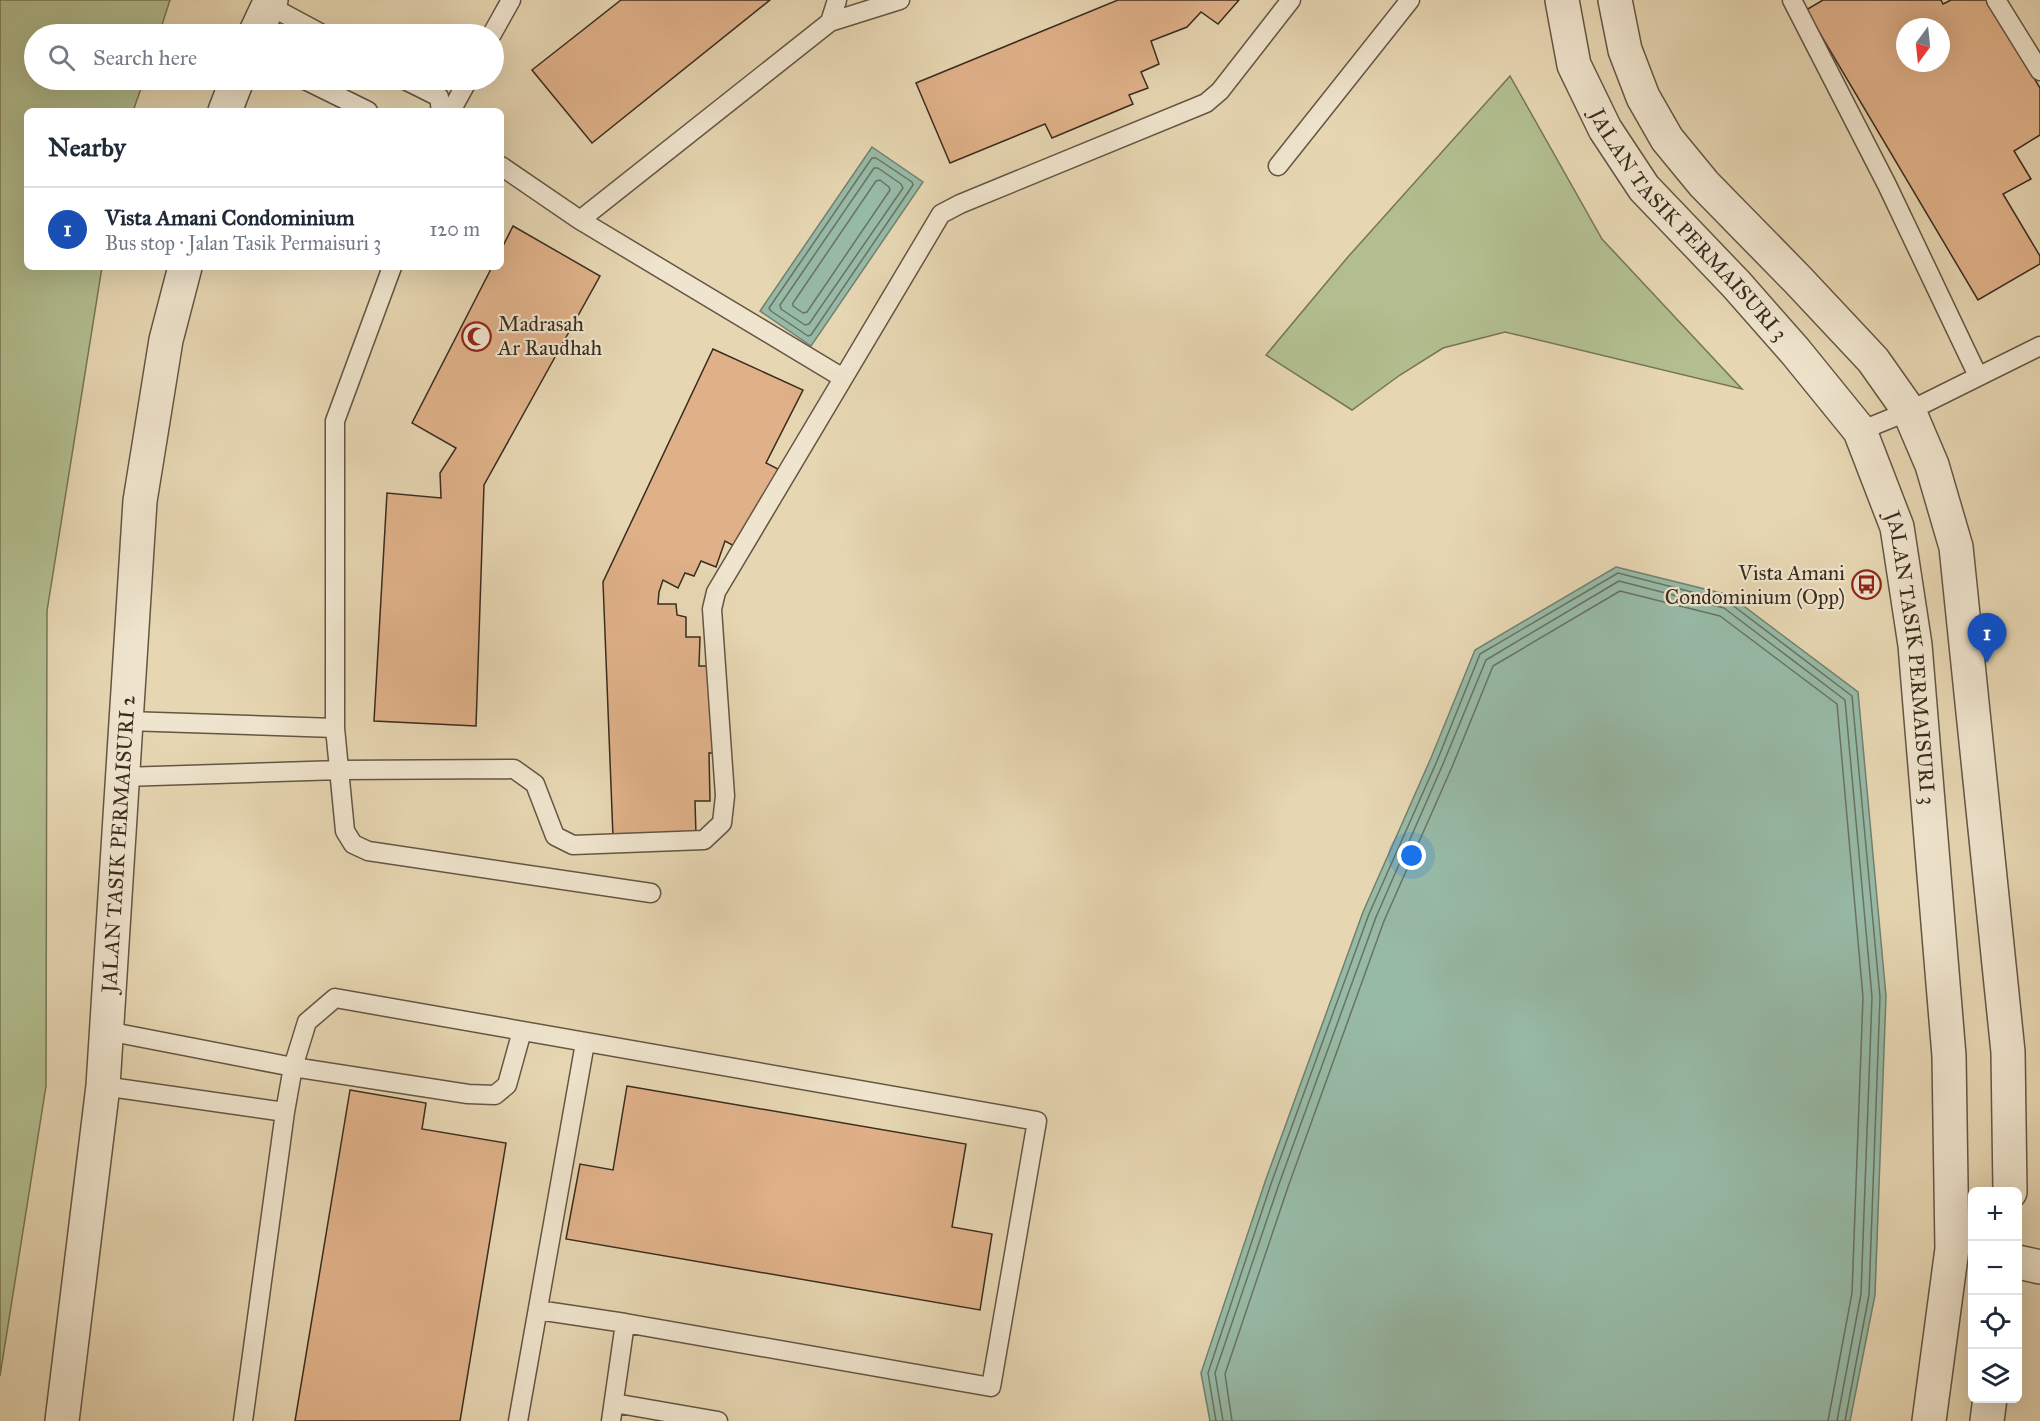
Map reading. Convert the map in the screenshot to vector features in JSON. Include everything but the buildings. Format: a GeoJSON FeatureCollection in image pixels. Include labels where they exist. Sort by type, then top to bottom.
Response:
{"type":"FeatureCollection","features":[{"type":"Feature","properties":{"kind":"street","name":"JALAN TASIK PERMAISURI 3"},"geometry":{"type":"LineString","coordinates":[[1562,0],[1574,65],[1605,129],[1644,188],[1796,351],[1860,431],[1897,527],[1915,645],[1949,1056],[1962,1251],[1929,1421]]}},
{"type":"Feature","properties":{"kind":"street","name":"JALAN TASIK PERMAISURI 3"},"geometry":{"type":"LineString","coordinates":[[1615,0],[1625,50],[1643,97],[1667,139],[1704,184],[1873,360],[1909,411],[1932,465],[1956,547],[2008,1052],[2010,1187]]}},
{"type":"Feature","properties":{"kind":"street"},"geometry":{"type":"LineString","coordinates":[[260,24],[270,3]]}},
{"type":"Feature","properties":{"kind":"street"},"geometry":{"type":"LineString","coordinates":[[226,108],[233,90]]}},
{"type":"Feature","properties":{"kind":"street","name":"JALAN TASIK PERMAISURI 2"},"geometry":{"type":"LineString","coordinates":[[62,1421],[103,1086],[140,501],[166,340],[184,270]]}},
{"type":"Feature","properties":{"kind":"street"},"geometry":{"type":"LineString","coordinates":[[2022,1263],[2040,1267]]}},
{"type":"Feature","properties":{"kind":"street"},"geometry":{"type":"LineString","coordinates":[[1987,1421],[1989,1403]]}},
{"type":"Feature","properties":{"kind":"lane"},"geometry":{"type":"LineString","coordinates":[[498,24],[511,0]]}},
{"type":"Feature","properties":{"kind":"lane"},"geometry":{"type":"LineString","coordinates":[[830,22],[837,0]]}},
{"type":"Feature","properties":{"kind":"lane"},"geometry":{"type":"LineString","coordinates":[[580,220],[830,22],[900,0]]}},
{"type":"Feature","properties":{"kind":"lane"},"geometry":{"type":"LineString","coordinates":[[123,777],[340,770],[514,768],[535,784],[555,836],[573,845],[704,840],[722,823],[725,796],[712,609],[716,592],[941,214],[960,204],[1206,103],[1220,91],[1291,0]]}},
{"type":"Feature","properties":{"kind":"lane"},"geometry":{"type":"LineString","coordinates":[[1278,166],[1410,0]]}},
{"type":"Feature","properties":{"kind":"lane"},"geometry":{"type":"LineString","coordinates":[[1792,0],[1887,185],[1978,376]]}},
{"type":"Feature","properties":{"kind":"lane"},"geometry":{"type":"LineString","coordinates":[[1996,0],[2040,71]]}},
{"type":"Feature","properties":{"kind":"lane"},"geometry":{"type":"LineString","coordinates":[[270,3],[305,24]]}},
{"type":"Feature","properties":{"kind":"lane"},"geometry":{"type":"LineString","coordinates":[[325,90],[362,108]]}},
{"type":"Feature","properties":{"kind":"lane"},"geometry":{"type":"LineString","coordinates":[[425,90],[439,97],[441,108]]}},
{"type":"Feature","properties":{"kind":"lane"},"geometry":{"type":"LineString","coordinates":[[454,108],[463,90]]}},
{"type":"Feature","properties":{"kind":"lane"},"geometry":{"type":"LineString","coordinates":[[504,168],[580,220],[843,378]]}},
{"type":"Feature","properties":{"kind":"lane"},"geometry":{"type":"LineString","coordinates":[[391,270],[335,421],[335,728],[345,831],[352,844],[368,851],[651,893]]}},
{"type":"Feature","properties":{"kind":"lane"},"geometry":{"type":"LineString","coordinates":[[1860,431],[1909,411],[2040,346]]}},
{"type":"Feature","properties":{"kind":"lane"},"geometry":{"type":"LineString","coordinates":[[127,721],[335,728]]}},
{"type":"Feature","properties":{"kind":"lane"},"geometry":{"type":"LineString","coordinates":[[243,1421],[293,1067],[307,1022],[335,998],[1038,1121],[991,1388],[625,1323],[538,1310]]}},
{"type":"Feature","properties":{"kind":"lane"},"geometry":{"type":"LineString","coordinates":[[107,1031],[293,1067],[468,1094],[495,1095],[507,1085],[522,1031]]}},
{"type":"Feature","properties":{"kind":"lane"},"geometry":{"type":"LineString","coordinates":[[518,1421],[585,1043]]}},
{"type":"Feature","properties":{"kind":"lane"},"geometry":{"type":"LineString","coordinates":[[103,1086],[285,1112]]}},
{"type":"Feature","properties":{"kind":"lane"},"geometry":{"type":"LineString","coordinates":[[625,1323],[612,1412],[718,1421]]}},
{"type":"Feature","properties":{"kind":"shaded area"},"geometry":{"type":"Polygon","coordinates":[[[0,0],[170,0],[162,24],[24,24],[24,90],[140,90],[134,108],[24,108],[24,270],[102,270],[47,611],[46,1086],[0,1376],[0,0]]]}},
{"type":"Feature","properties":{"kind":"shaded area"},"geometry":{"type":"Polygon","coordinates":[[[1510,76],[1602,239],[1742,389],[1505,332],[1443,348],[1400,375],[1352,410],[1266,355],[1347,258],[1510,76]]]}},
{"type":"Feature","properties":{"kind":"water"},"geometry":{"type":"Polygon","coordinates":[[[872,147],[923,182],[811,346],[760,311],[872,147]]]}},
{"type":"Feature","properties":{"kind":"water"},"geometry":{"type":"Polygon","coordinates":[[[1616,567],[1729,595],[1858,692],[1886,996],[1875,1295],[1850,1421],[1210,1421],[1201,1373],[1266,1179],[1363,912],[1431,758],[1475,650],[1616,567]]]}},
{"type":"Feature","properties":{"kind":"place","name":"Madrasah Ar Raudhah"},"geometry":{"type":"Point","coordinates":[477,336]}},
{"type":"Feature","properties":{"kind":"place","name":"Vista Amani Condominium (Opp)"},"geometry":{"type":"Point","coordinates":[1866,585]}},
{"type":"Feature","properties":{"kind":"place","name":"Vista Amani Condominium"},"geometry":{"type":"Point","coordinates":[1987,663]}}]}
